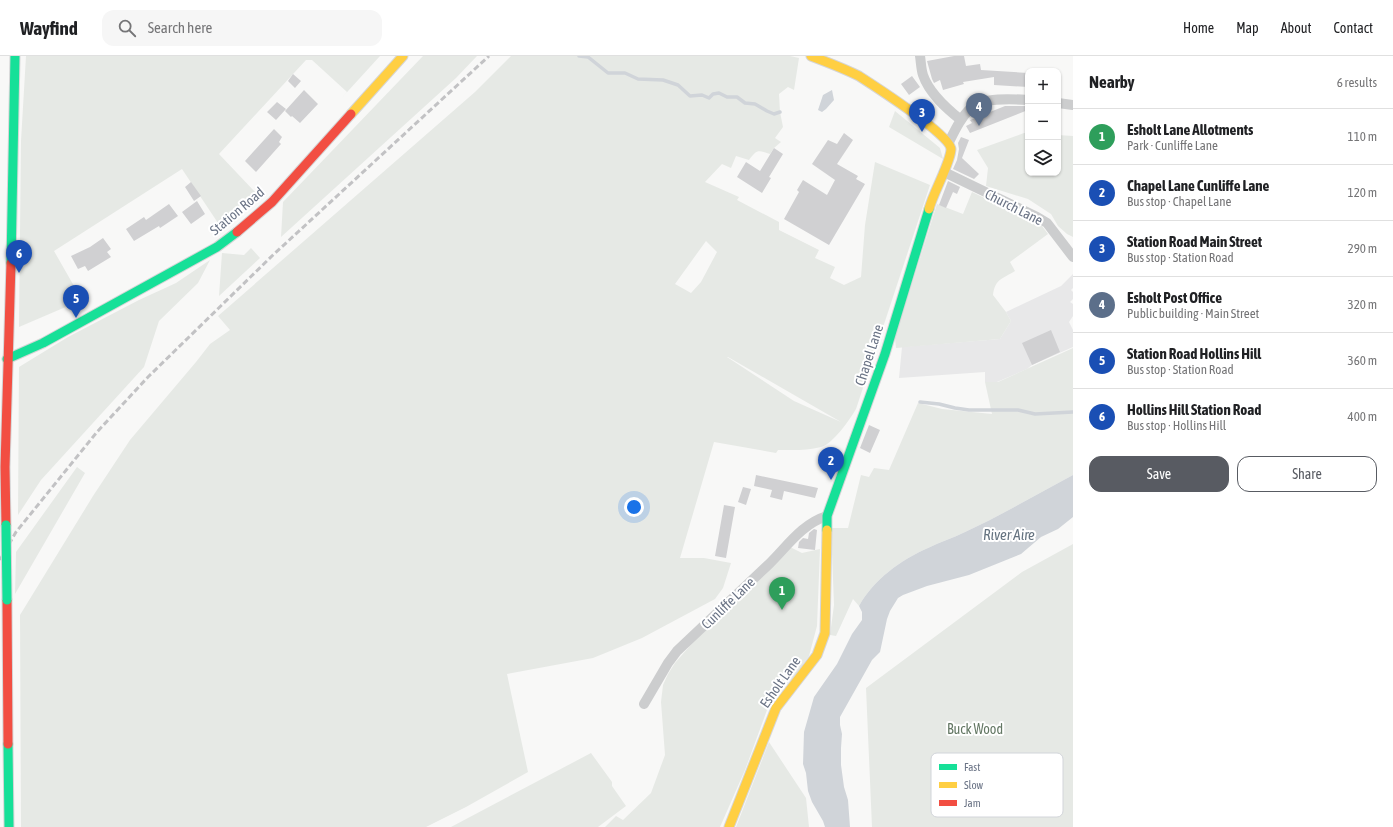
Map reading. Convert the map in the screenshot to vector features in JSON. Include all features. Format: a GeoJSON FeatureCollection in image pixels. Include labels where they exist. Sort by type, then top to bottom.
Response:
{"type":"FeatureCollection","features":[{"type":"Feature","properties":{"kind":"street"},"geometry":{"type":"LineString","coordinates":[[9,827],[6,508],[15,56]]}},
{"type":"Feature","properties":{"kind":"street","name":"Station Road"},"geometry":{"type":"LineString","coordinates":[[8,359],[43,343],[230,239],[272,202],[403,56]]}},
{"type":"Feature","properties":{"kind":"street"},"geometry":{"type":"LineString","coordinates":[[811,56],[836,65],[879,89],[938,131],[949,142],[961,120],[972,107],[990,100],[1012,98],[1025,100]]}},
{"type":"Feature","properties":{"kind":"street"},"geometry":{"type":"LineString","coordinates":[[920,56],[924,75],[934,94],[961,120]]}},
{"type":"Feature","properties":{"kind":"street"},"geometry":{"type":"LineString","coordinates":[[1061,103],[1073,105]]}},
{"type":"Feature","properties":{"kind":"street","name":"Chapel Lane"},"geometry":{"type":"LineString","coordinates":[[827,547],[828,516],[885,354],[931,201],[949,158],[951,148],[949,142]]}},
{"type":"Feature","properties":{"kind":"street","name":"Church Lane"},"geometry":{"type":"LineString","coordinates":[[944,172],[1047,223],[1073,257]]}},
{"type":"Feature","properties":{"kind":"street","name":"Cunliffe Lane"},"geometry":{"type":"LineString","coordinates":[[644,704],[668,663],[677,651],[767,566],[805,527],[818,519],[828,516]]}},
{"type":"Feature","properties":{"kind":"street","name":"Esholt Lane"},"geometry":{"type":"LineString","coordinates":[[729,827],[776,708],[817,655],[825,633],[827,547]]}},
{"type":"Feature","properties":{"kind":"shaded area"},"geometry":{"type":"Polygon","coordinates":[[[1073,274],[1073,288],[1071,290],[1073,292],[1073,299],[1070,302],[1073,304],[1073,316],[1069,322],[1073,330],[1073,347],[997,382],[985,382],[985,372],[899,378],[902,347],[1000,339],[1011,321],[1006,312],[1061,286],[1073,274]]]}},
{"type":"Feature","properties":{"kind":"green space"},"geometry":{"type":"Polygon","coordinates":[[[26,56],[380,56],[338,102],[347,92],[312,60],[306,60],[219,154],[255,192],[239,207],[218,223],[182,169],[54,251],[82,300],[19,327],[21,141],[26,56]]]}},
{"type":"Feature","properties":{"kind":"green space"},"geometry":{"type":"Polygon","coordinates":[[[423,56],[477,56],[456,78],[281,237],[283,202],[423,56]]]}},
{"type":"Feature","properties":{"kind":"green space"},"geometry":{"type":"Polygon","coordinates":[[[511,56],[790,56],[799,58],[794,90],[788,87],[779,94],[783,127],[775,138],[781,142],[770,154],[758,151],[749,160],[736,156],[731,168],[722,164],[705,182],[739,197],[737,200],[779,222],[779,230],[819,250],[815,258],[835,267],[830,278],[844,285],[861,277],[865,225],[875,162],[930,185],[856,409],[836,436],[826,445],[821,447],[800,450],[778,450],[776,453],[714,442],[680,558],[704,558],[731,563],[723,588],[715,599],[642,638],[593,658],[507,674],[528,772],[466,807],[426,827],[21,827],[20,615],[93,496],[130,440],[210,344],[230,330],[218,316],[475,92],[511,56]],[[706,241],[675,284],[691,293],[701,282],[717,252],[706,241]],[[728,357],[794,401],[841,422],[728,357]]]}},
{"type":"Feature","properties":{"kind":"green space"},"geometry":{"type":"Polygon","coordinates":[[[895,111],[940,148],[943,159],[889,127],[895,111]]]}},
{"type":"Feature","properties":{"kind":"green space"},"geometry":{"type":"Polygon","coordinates":[[[1025,133],[1025,176],[1061,176],[1061,135],[1073,136],[1073,237],[1058,226],[1051,214],[1028,199],[986,186],[988,168],[977,150],[1025,133]]]}},
{"type":"Feature","properties":{"kind":"green space"},"geometry":{"type":"Polygon","coordinates":[[[972,192],[1042,226],[1048,234],[1010,262],[1015,271],[997,282],[995,286],[993,295],[1011,321],[1000,339],[896,348],[895,338],[937,204],[963,214],[972,192]]]}},
{"type":"Feature","properties":{"kind":"green space"},"geometry":{"type":"Polygon","coordinates":[[[251,248],[260,258],[219,296],[222,253],[244,255],[251,248]]]}},
{"type":"Feature","properties":{"kind":"green space"},"geometry":{"type":"Polygon","coordinates":[[[210,260],[198,283],[159,321],[144,367],[41,480],[18,515],[19,367],[68,337],[139,300],[176,283],[210,260]]]}},
{"type":"Feature","properties":{"kind":"green space"},"geometry":{"type":"Polygon","coordinates":[[[1073,348],[1073,475],[992,519],[908,558],[880,579],[865,596],[859,606],[853,599],[836,636],[830,635],[834,605],[831,528],[848,528],[861,475],[869,477],[874,468],[889,470],[918,403],[942,409],[992,414],[985,382],[998,382],[1073,348]]]}},
{"type":"Feature","properties":{"kind":"green space"},"geometry":{"type":"Polygon","coordinates":[[[77,467],[85,473],[15,594],[16,552],[77,467]]]}},
{"type":"Feature","properties":{"kind":"green space","name":"Buck Wood"},"geometry":{"type":"Polygon","coordinates":[[[1073,544],[1073,827],[872,827],[866,688],[1022,572],[1073,544]]]}},
{"type":"Feature","properties":{"kind":"green space"},"geometry":{"type":"Polygon","coordinates":[[[790,547],[802,553],[820,549],[817,626],[809,656],[796,674],[774,698],[767,710],[745,770],[720,827],[605,827],[616,816],[623,820],[651,793],[665,755],[661,702],[663,685],[675,663],[702,632],[790,547]]]}},
{"type":"Feature","properties":{"kind":"green space"},"geometry":{"type":"Polygon","coordinates":[[[769,742],[806,798],[809,827],[736,827],[769,742]]]}},
{"type":"Feature","properties":{"kind":"green space"},"geometry":{"type":"Polygon","coordinates":[[[591,753],[612,782],[612,786],[626,806],[598,827],[451,827],[591,753]]]}},
{"type":"Feature","properties":{"kind":"water"},"geometry":{"type":"Polygon","coordinates":[[[832,90],[834,100],[822,112],[818,110],[823,95],[832,90]]]}},
{"type":"Feature","properties":{"kind":"water","name":"River Aire"},"geometry":{"type":"Polygon","coordinates":[[[1073,475],[1073,517],[1058,529],[1041,537],[1021,554],[969,575],[927,586],[898,598],[887,619],[880,652],[872,660],[840,717],[842,734],[841,765],[844,787],[848,800],[850,827],[825,827],[808,791],[806,773],[803,764],[804,732],[814,697],[837,664],[852,634],[862,620],[862,612],[859,606],[865,596],[889,571],[908,558],[992,519],[1073,475]]]}},
{"type":"Feature","properties":{"kind":"building"},"geometry":{"type":"Polygon","coordinates":[[[954,56],[964,56],[966,66],[980,64],[981,70],[1025,73],[1025,87],[994,85],[994,77],[963,82],[964,84],[943,90],[940,80],[934,83],[927,61],[954,56]]]}},
{"type":"Feature","properties":{"kind":"building"},"geometry":{"type":"Polygon","coordinates":[[[293,74],[301,81],[295,88],[288,81],[293,74]]]}},
{"type":"Feature","properties":{"kind":"building"},"geometry":{"type":"Polygon","coordinates":[[[912,76],[920,87],[909,95],[901,84],[912,76]]]}},
{"type":"Feature","properties":{"kind":"building"},"geometry":{"type":"Polygon","coordinates":[[[304,90],[318,104],[300,123],[285,111],[304,90]]]}},
{"type":"Feature","properties":{"kind":"building"},"geometry":{"type":"Polygon","coordinates":[[[277,102],[286,109],[276,120],[267,112],[277,102]]]}},
{"type":"Feature","properties":{"kind":"building"},"geometry":{"type":"Polygon","coordinates":[[[1005,106],[1025,106],[1025,111],[970,133],[966,126],[972,123],[970,120],[1005,106]]]}},
{"type":"Feature","properties":{"kind":"building"},"geometry":{"type":"Polygon","coordinates":[[[274,129],[282,137],[279,142],[281,144],[256,172],[245,161],[274,129]]]}},
{"type":"Feature","properties":{"kind":"building"},"geometry":{"type":"Polygon","coordinates":[[[844,133],[853,140],[837,164],[858,176],[856,179],[865,184],[829,245],[784,219],[799,192],[797,190],[803,180],[827,195],[835,180],[812,164],[828,140],[837,144],[844,133]]]}},
{"type":"Feature","properties":{"kind":"building"},"geometry":{"type":"Polygon","coordinates":[[[961,137],[969,140],[962,158],[979,174],[974,179],[953,169],[957,160],[959,149],[958,143],[961,137]]]}},
{"type":"Feature","properties":{"kind":"building"},"geometry":{"type":"Polygon","coordinates":[[[774,148],[783,154],[769,177],[771,178],[762,193],[737,177],[746,162],[760,171],[774,148]]]}},
{"type":"Feature","properties":{"kind":"building"},"geometry":{"type":"Polygon","coordinates":[[[948,181],[960,187],[957,194],[953,192],[946,208],[939,205],[948,181]]]}},
{"type":"Feature","properties":{"kind":"building"},"geometry":{"type":"Polygon","coordinates":[[[191,182],[201,196],[194,201],[185,187],[191,182]]]}},
{"type":"Feature","properties":{"kind":"building"},"geometry":{"type":"Polygon","coordinates":[[[197,201],[205,214],[191,224],[182,212],[197,201]]]}},
{"type":"Feature","properties":{"kind":"building"},"geometry":{"type":"Polygon","coordinates":[[[169,204],[178,216],[160,228],[159,226],[134,241],[126,229],[144,217],[146,220],[169,204]]]}},
{"type":"Feature","properties":{"kind":"building"},"geometry":{"type":"Polygon","coordinates":[[[103,238],[111,249],[107,252],[111,257],[88,271],[85,266],[78,269],[71,256],[90,247],[103,238]]]}},
{"type":"Feature","properties":{"kind":"building"},"geometry":{"type":"Polygon","coordinates":[[[1051,330],[1060,352],[1032,365],[1022,343],[1051,330]]]}},
{"type":"Feature","properties":{"kind":"building"},"geometry":{"type":"Polygon","coordinates":[[[869,425],[880,430],[870,453],[860,448],[869,425]]]}},
{"type":"Feature","properties":{"kind":"building"},"geometry":{"type":"Polygon","coordinates":[[[756,475],[818,488],[815,498],[784,491],[782,500],[770,497],[772,490],[754,486],[756,475]]]}},
{"type":"Feature","properties":{"kind":"building"},"geometry":{"type":"Polygon","coordinates":[[[743,487],[751,489],[746,505],[738,502],[743,487]]]}},
{"type":"Feature","properties":{"kind":"building"},"geometry":{"type":"Polygon","coordinates":[[[724,505],[735,507],[726,558],[715,556],[724,505]]]}},
{"type":"Feature","properties":{"kind":"building"},"geometry":{"type":"Polygon","coordinates":[[[814,529],[817,530],[815,550],[798,548],[799,542],[803,538],[808,539],[809,533],[814,529]]]}},
{"type":"Feature","properties":{"kind":"waterway"},"geometry":{"type":"LineString","coordinates":[[579,56],[588,57],[608,73],[625,73],[638,79],[663,80],[678,85],[690,96],[702,95],[709,98],[713,94],[719,93],[727,97],[737,97],[745,103],[755,104],[774,114],[780,112]]}},
{"type":"Feature","properties":{"kind":"waterway"},"geometry":{"type":"LineString","coordinates":[[920,402],[969,410],[1018,410],[1035,414],[1073,412]]}},
{"type":"Feature","properties":{"kind":"railway"},"geometry":{"type":"LineString","coordinates":[[0,560],[16,532],[97,432],[148,377],[273,255],[489,56]]}},
{"type":"Feature","properties":{"kind":"traffic: fast"},"geometry":{"type":"LineString","coordinates":[[11,263],[15,56]]}},
{"type":"Feature","properties":{"kind":"traffic: fast"},"geometry":{"type":"LineString","coordinates":[[827,530],[827,516],[885,354],[929,209]]}},
{"type":"Feature","properties":{"kind":"traffic: fast"},"geometry":{"type":"LineString","coordinates":[[7,359],[43,343],[217,247],[237,232]]}},
{"type":"Feature","properties":{"kind":"traffic: fast"},"geometry":{"type":"LineString","coordinates":[[6,525],[7,600]]}},
{"type":"Feature","properties":{"kind":"traffic: fast"},"geometry":{"type":"LineString","coordinates":[[8,744],[9,827]]}},
{"type":"Feature","properties":{"kind":"traffic: slow"},"geometry":{"type":"LineString","coordinates":[[351,114],[403,56]]}},
{"type":"Feature","properties":{"kind":"traffic: slow"},"geometry":{"type":"LineString","coordinates":[[811,56],[859,76],[926,122],[948,142],[951,149],[950,155],[929,209]]}},
{"type":"Feature","properties":{"kind":"traffic: slow"},"geometry":{"type":"LineString","coordinates":[[729,827],[776,708],[817,655],[825,633],[827,530]]}},
{"type":"Feature","properties":{"kind":"traffic: jam"},"geometry":{"type":"LineString","coordinates":[[237,232],[272,202],[351,114]]}},
{"type":"Feature","properties":{"kind":"traffic: jam"},"geometry":{"type":"LineString","coordinates":[[6,525],[5,467],[11,263]]}},
{"type":"Feature","properties":{"kind":"traffic: jam"},"geometry":{"type":"LineString","coordinates":[[7,600],[8,744]]}},
{"type":"Feature","properties":{"kind":"place","name":"Esholt Post Office"},"geometry":{"type":"Point","coordinates":[979,126]}},
{"type":"Feature","properties":{"kind":"place","name":"Station Road Main Street"},"geometry":{"type":"Point","coordinates":[922,132]}},
{"type":"Feature","properties":{"kind":"place","name":"Hollins Hill Station Road"},"geometry":{"type":"Point","coordinates":[19,273]}},
{"type":"Feature","properties":{"kind":"place","name":"Station Road Hollins Hill"},"geometry":{"type":"Point","coordinates":[76,318]}},
{"type":"Feature","properties":{"kind":"place","name":"Chapel Lane Cunliffe Lane"},"geometry":{"type":"Point","coordinates":[831,480]}},
{"type":"Feature","properties":{"kind":"place","name":"Esholt Lane Allotments"},"geometry":{"type":"Point","coordinates":[782,610]}}]}
